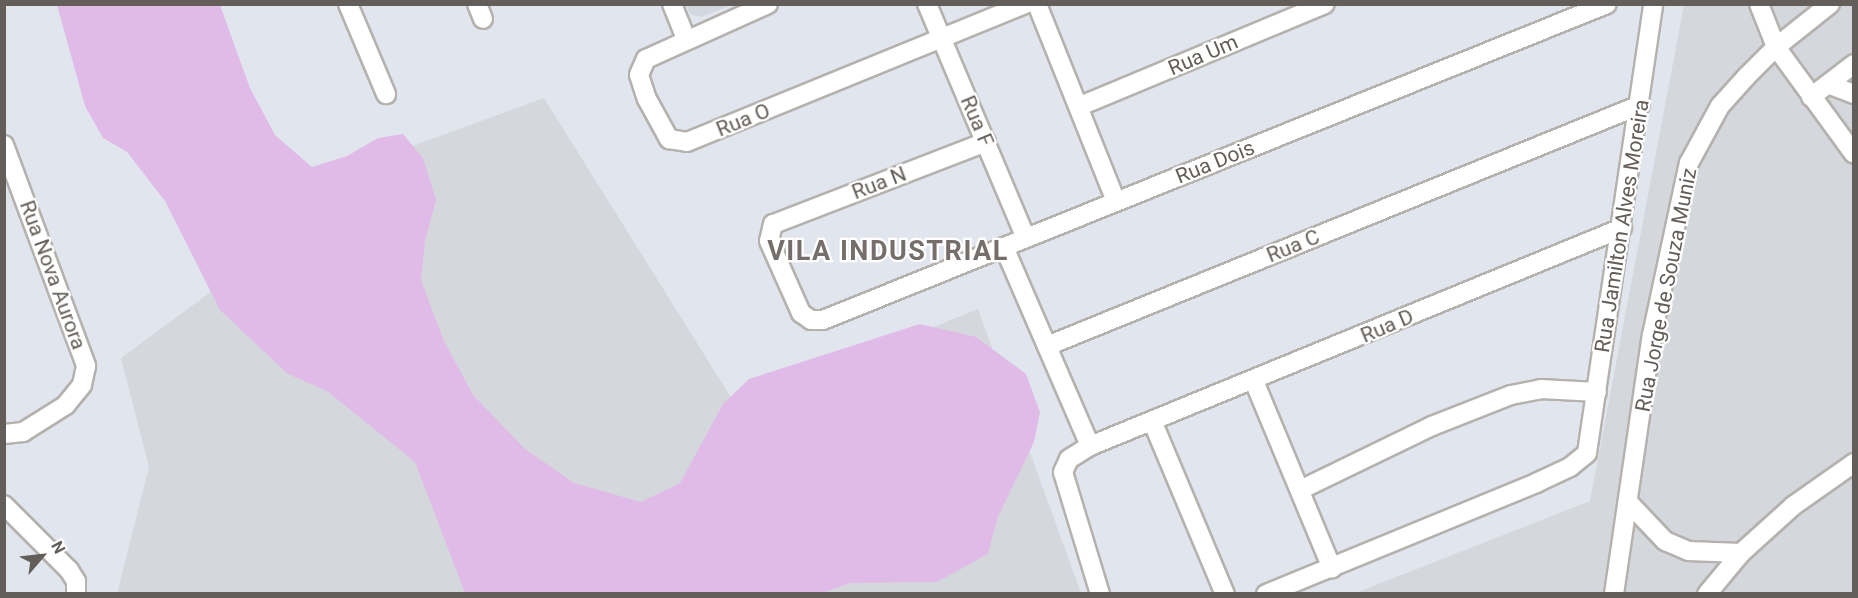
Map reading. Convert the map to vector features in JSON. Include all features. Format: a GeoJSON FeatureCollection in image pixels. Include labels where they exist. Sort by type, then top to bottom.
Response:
{"type":"FeatureCollection","features":[{"type":"Feature","properties":{"kind":"street"},"geometry":{"type":"LineString","coordinates":[[348,4],[386,94]]}},
{"type":"Feature","properties":{"kind":"street"},"geometry":{"type":"LineString","coordinates":[[672,4],[686,38],[768,4]]}},
{"type":"Feature","properties":{"kind":"street","name":"Rua F"},"geometry":{"type":"LineString","coordinates":[[927,4],[1026,238]]}},
{"type":"Feature","properties":{"kind":"street"},"geometry":{"type":"LineString","coordinates":[[942,39],[1026,4]]}},
{"type":"Feature","properties":{"kind":"street"},"geometry":{"type":"LineString","coordinates":[[1037,4],[1080,106],[1116,202]]}},
{"type":"Feature","properties":{"kind":"street","name":"Rua Um"},"geometry":{"type":"LineString","coordinates":[[1080,106],[1325,4]]}},
{"type":"Feature","properties":{"kind":"street","name":"Rua Dois"},"geometry":{"type":"LineString","coordinates":[[823,320],[1607,4]]}},
{"type":"Feature","properties":{"kind":"street","name":"Rua Jamilton Alves Moreira"},"geometry":{"type":"LineString","coordinates":[[1332,568],[1570,467],[1582,459],[1589,447],[1653,4]]}},
{"type":"Feature","properties":{"kind":"street"},"geometry":{"type":"LineString","coordinates":[[1759,4],[1776,46],[1854,154]]}},
{"type":"Feature","properties":{"kind":"street","name":"Rua Jorge de Souza Muniz"},"geometry":{"type":"LineString","coordinates":[[1614,594],[1652,336],[1689,163],[1720,105],[1776,46],[1830,4]]}},
{"type":"Feature","properties":{"kind":"street","name":"Rua O"},"geometry":{"type":"LineString","coordinates":[[686,38],[654,52],[646,59],[639,75],[662,129],[669,139],[679,143],[942,39]]}},
{"type":"Feature","properties":{"kind":"street"},"geometry":{"type":"LineString","coordinates":[[1811,97],[1854,64]]}},
{"type":"Feature","properties":{"kind":"street"},"geometry":{"type":"LineString","coordinates":[[1828,84],[1854,94]]}},
{"type":"Feature","properties":{"kind":"street","name":"Rua C"},"geometry":{"type":"LineString","coordinates":[[1047,346],[1640,105]]}},
{"type":"Feature","properties":{"kind":"street","name":"Rua N"},"geometry":{"type":"LineString","coordinates":[[823,320],[810,320],[801,313],[770,241],[773,224],[986,142]]}},
{"type":"Feature","properties":{"kind":"street","name":"Rua Nova Aurora"},"geometry":{"type":"LineString","coordinates":[[4,145],[86,366],[82,385],[66,405],[23,432],[4,434]]}},
{"type":"Feature","properties":{"kind":"street","name":"Rua D"},"geometry":{"type":"LineString","coordinates":[[1100,594],[1063,472],[1068,459],[1090,446],[1152,423],[1622,228]]}},
{"type":"Feature","properties":{"kind":"street"},"geometry":{"type":"LineString","coordinates":[[1004,247],[1090,446]]}},
{"type":"Feature","properties":{"kind":"street"},"geometry":{"type":"LineString","coordinates":[[1254,381],[1332,568],[1266,594]]}},
{"type":"Feature","properties":{"kind":"street"},"geometry":{"type":"LineString","coordinates":[[1300,490],[1432,426],[1510,395],[1541,389],[1597,392]]}},
{"type":"Feature","properties":{"kind":"street"},"geometry":{"type":"LineString","coordinates":[[1152,423],[1225,594]]}},
{"type":"Feature","properties":{"kind":"street"},"geometry":{"type":"LineString","coordinates":[[1707,594],[1741,553],[1793,506],[1854,462]]}},
{"type":"Feature","properties":{"kind":"street"},"geometry":{"type":"LineString","coordinates":[[1628,502],[1665,541],[1688,551],[1741,553]]}},
{"type":"Feature","properties":{"kind":"street"},"geometry":{"type":"LineString","coordinates":[[5,508],[69,570],[76,581],[76,594]]}},
{"type":"Feature","properties":{"kind":"shaded area"},"geometry":{"type":"Polygon","coordinates":[[[57,5],[220,5],[250,88],[275,135],[312,167],[347,156],[378,138],[403,134],[423,158],[436,200],[425,241],[421,280],[443,339],[473,395],[525,449],[574,483],[641,502],[680,483],[723,404],[749,379],[920,324],[976,337],[1026,374],[1040,412],[1034,442],[997,519],[988,554],[937,582],[851,583],[822,593],[465,593],[415,462],[327,391],[288,374],[220,310],[165,201],[127,152],[103,138],[85,106],[57,5]]]}},
{"type":"Feature","properties":{"kind":"shaded area"},"geometry":{"type":"Polygon","coordinates":[[[686,5],[731,5],[701,17],[690,14],[686,5]]]}},
{"type":"Feature","properties":{"kind":"shaded area"},"geometry":{"type":"Polygon","coordinates":[[[1684,5],[1853,5],[1853,593],[1353,594],[1590,501],[1684,5]]]}},
{"type":"Feature","properties":{"kind":"shaded area"},"geometry":{"type":"Polygon","coordinates":[[[544,98],[737,407],[978,309],[1081,593],[117,594],[149,467],[121,358],[407,148],[544,98]]]}},
{"type":"Feature","properties":{"kind":"district","name":"VILA INDUSTRIAL"},"geometry":{"type":"Point","coordinates":[888,252]}}]}
